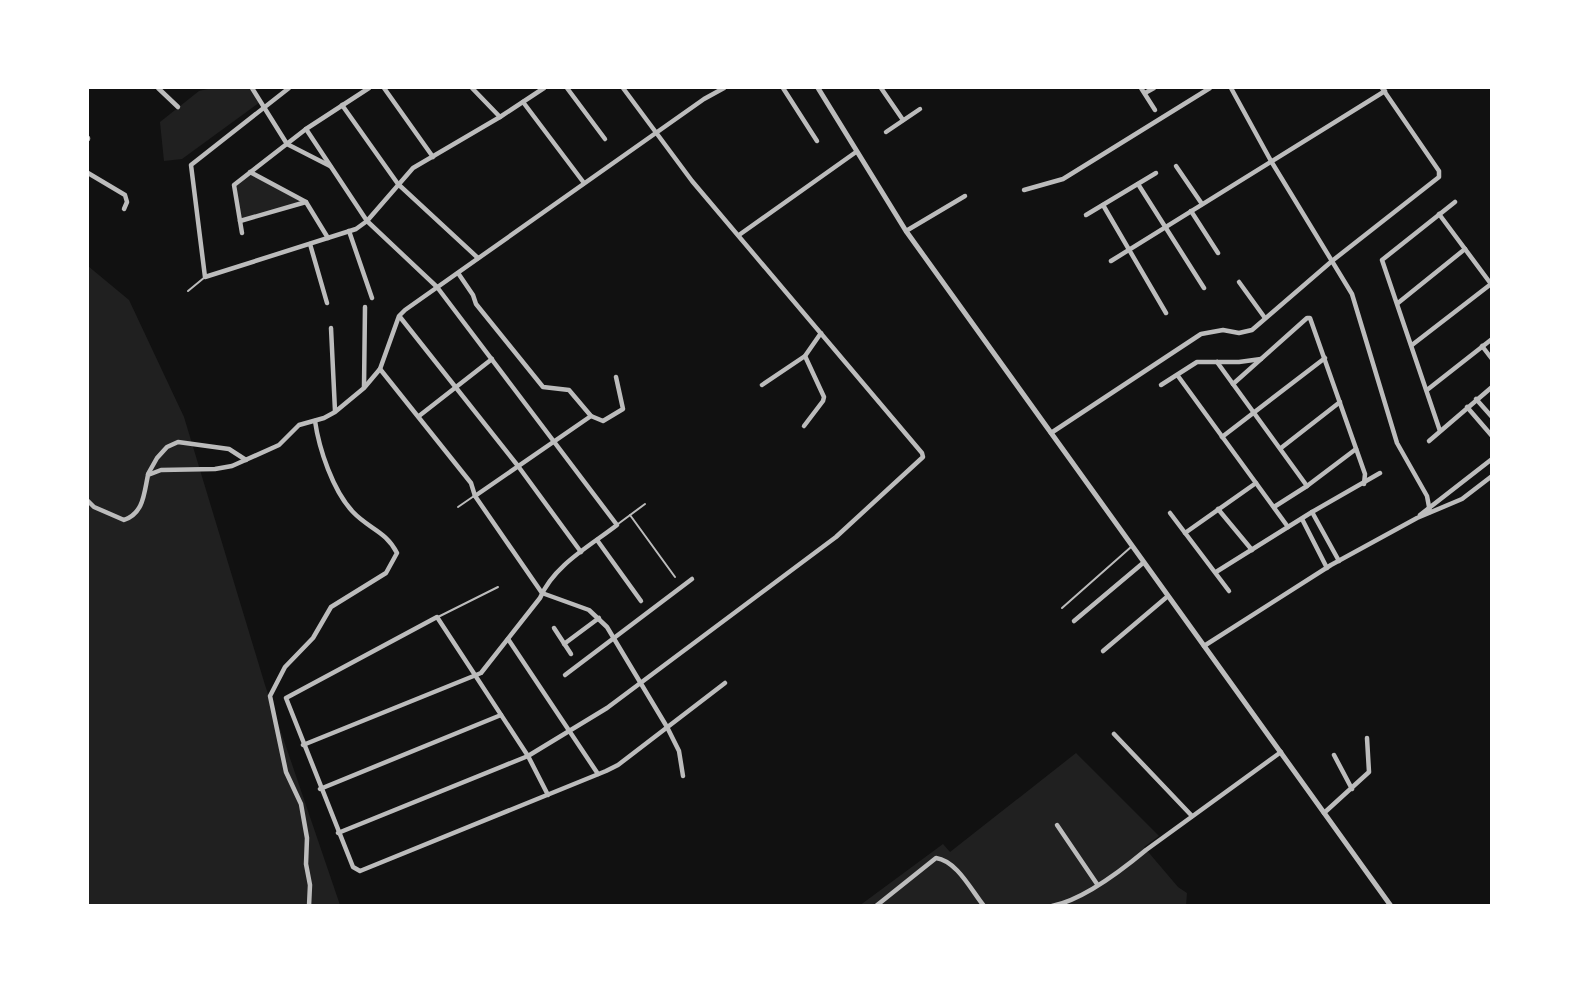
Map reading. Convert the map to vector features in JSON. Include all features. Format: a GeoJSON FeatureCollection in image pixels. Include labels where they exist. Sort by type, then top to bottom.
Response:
{"type":"FeatureCollection","features":[{"type":"Feature","properties":{"kind":"street"},"geometry":{"type":"LineString","coordinates":[[158,88],[178,107]]}},
{"type":"Feature","properties":{"kind":"street"},"geometry":{"type":"LineString","coordinates":[[252,88],[287,144],[332,167]]}},
{"type":"Feature","properties":{"kind":"street"},"geometry":{"type":"LineString","coordinates":[[289,88],[191,165],[205,276],[349,232],[368,221],[413,168],[544,88]]}},
{"type":"Feature","properties":{"kind":"street"},"geometry":{"type":"LineString","coordinates":[[242,233],[234,185],[306,129],[369,88]]}},
{"type":"Feature","properties":{"kind":"street"},"geometry":{"type":"LineString","coordinates":[[384,88],[433,156]]}},
{"type":"Feature","properties":{"kind":"street"},"geometry":{"type":"LineString","coordinates":[[472,88],[500,117]]}},
{"type":"Feature","properties":{"kind":"street"},"geometry":{"type":"LineString","coordinates":[[566,88],[605,139]]}},
{"type":"Feature","properties":{"kind":"street"},"geometry":{"type":"LineString","coordinates":[[338,832],[528,756],[570,732],[607,708],[836,537],[923,457],[692,181],[623,88]]}},
{"type":"Feature","properties":{"kind":"street"},"geometry":{"type":"LineString","coordinates":[[148,475],[161,470],[215,469],[246,460],[279,445],[299,425],[335,412],[380,369],[400,316],[655,133],[724,88]]}},
{"type":"Feature","properties":{"kind":"street"},"geometry":{"type":"LineString","coordinates":[[783,88],[817,141]]}},
{"type":"Feature","properties":{"kind":"street"},"geometry":{"type":"LineString","coordinates":[[818,88],[906,231],[1391,905]]}},
{"type":"Feature","properties":{"kind":"street"},"geometry":{"type":"LineString","coordinates":[[881,88],[903,120]]}},
{"type":"Feature","properties":{"kind":"street"},"geometry":{"type":"LineString","coordinates":[[1141,88],[1155,110]]}},
{"type":"Feature","properties":{"kind":"street"},"geometry":{"type":"LineString","coordinates":[[1145,93],[1154,88]]}},
{"type":"Feature","properties":{"kind":"street"},"geometry":{"type":"LineString","coordinates":[[1024,190],[1063,179],[1210,88]]}},
{"type":"Feature","properties":{"kind":"street"},"geometry":{"type":"LineString","coordinates":[[1231,88],[1271,161],[1352,294],[1397,443],[1427,496],[1430,509]]}},
{"type":"Feature","properties":{"kind":"street"},"geometry":{"type":"LineString","coordinates":[[1051,433],[1201,334],[1223,330],[1238,333],[1252,330],[1332,261],[1439,177],[1439,172],[1384,89],[1111,261]]}},
{"type":"Feature","properties":{"kind":"street"},"geometry":{"type":"LineString","coordinates":[[523,102],[584,183]]}},
{"type":"Feature","properties":{"kind":"street"},"geometry":{"type":"LineString","coordinates":[[342,105],[398,184],[478,258]]}},
{"type":"Feature","properties":{"kind":"street"},"geometry":{"type":"LineString","coordinates":[[886,132],[920,109]]}},
{"type":"Feature","properties":{"kind":"street"},"geometry":{"type":"LineString","coordinates":[[303,745],[481,673],[556,572],[617,525],[437,287],[368,221],[306,129]]}},
{"type":"Feature","properties":{"kind":"street"},"geometry":{"type":"LineString","coordinates":[[739,235],[856,152]]}},
{"type":"Feature","properties":{"kind":"street"},"geometry":{"type":"LineString","coordinates":[[1176,166],[1202,204]]}},
{"type":"Feature","properties":{"kind":"street"},"geometry":{"type":"LineString","coordinates":[[250,172],[306,202],[328,238]]}},
{"type":"Feature","properties":{"kind":"street"},"geometry":{"type":"LineString","coordinates":[[88,173],[125,195],[128,202],[124,209]]}},
{"type":"Feature","properties":{"kind":"street"},"geometry":{"type":"LineString","coordinates":[[1086,215],[1156,173]]}},
{"type":"Feature","properties":{"kind":"street"},"geometry":{"type":"LineString","coordinates":[[1138,184],[1203,288]]}},
{"type":"Feature","properties":{"kind":"street"},"geometry":{"type":"LineString","coordinates":[[906,231],[965,196]]}},
{"type":"Feature","properties":{"kind":"street"},"geometry":{"type":"LineString","coordinates":[[240,221],[306,202]]}},
{"type":"Feature","properties":{"kind":"street"},"geometry":{"type":"LineString","coordinates":[[1440,431],[1382,260],[1455,202]]}},
{"type":"Feature","properties":{"kind":"street"},"geometry":{"type":"LineString","coordinates":[[1103,205],[1166,313]]}},
{"type":"Feature","properties":{"kind":"street"},"geometry":{"type":"LineString","coordinates":[[1191,211],[1219,253]]}},
{"type":"Feature","properties":{"kind":"street"},"geometry":{"type":"LineString","coordinates":[[1412,345],[1491,284],[1439,214]]}},
{"type":"Feature","properties":{"kind":"street"},"geometry":{"type":"LineString","coordinates":[[349,232],[372,298]]}},
{"type":"Feature","properties":{"kind":"street"},"geometry":{"type":"LineString","coordinates":[[310,244],[327,303]]}},
{"type":"Feature","properties":{"kind":"street"},"geometry":{"type":"LineString","coordinates":[[1398,303],[1465,248]]}},
{"type":"Feature","properties":{"kind":"street"},"geometry":{"type":"LineString","coordinates":[[458,273],[476,304],[543,387],[569,390],[591,416],[603,421],[623,409],[616,377]]}},
{"type":"Feature","properties":{"kind":"street"},"geometry":{"type":"LineString","coordinates":[[1239,282],[1265,318]]}},
{"type":"Feature","properties":{"kind":"street"},"geometry":{"type":"LineString","coordinates":[[363,388],[365,307]]}},
{"type":"Feature","properties":{"kind":"street"},"geometry":{"type":"LineString","coordinates":[[400,316],[518,466],[581,552]]}},
{"type":"Feature","properties":{"kind":"street"},"geometry":{"type":"LineString","coordinates":[[1233,384],[1310,318],[1365,474],[1364,484]]}},
{"type":"Feature","properties":{"kind":"street"},"geometry":{"type":"LineString","coordinates":[[331,328],[335,412]]}},
{"type":"Feature","properties":{"kind":"street"},"geometry":{"type":"LineString","coordinates":[[762,385],[805,356],[821,333]]}},
{"type":"Feature","properties":{"kind":"street"},"geometry":{"type":"LineString","coordinates":[[1427,390],[1492,339]]}},
{"type":"Feature","properties":{"kind":"street"},"geometry":{"type":"LineString","coordinates":[[1482,346],[1492,359]]}},
{"type":"Feature","properties":{"kind":"street"},"geometry":{"type":"LineString","coordinates":[[804,426],[824,397],[805,356]]}},
{"type":"Feature","properties":{"kind":"street"},"geometry":{"type":"LineString","coordinates":[[1222,437],[1325,358]]}},
{"type":"Feature","properties":{"kind":"street"},"geometry":{"type":"LineString","coordinates":[[419,416],[492,359]]}},
{"type":"Feature","properties":{"kind":"street"},"geometry":{"type":"LineString","coordinates":[[1161,385],[1197,362],[1262,359]]}},
{"type":"Feature","properties":{"kind":"street"},"geometry":{"type":"LineString","coordinates":[[1217,362],[1307,486]]}},
{"type":"Feature","properties":{"kind":"street"},"geometry":{"type":"LineString","coordinates":[[380,369],[471,483],[475,496],[542,593],[576,604],[599,618],[614,637],[679,751],[683,776]]}},
{"type":"Feature","properties":{"kind":"street"},"geometry":{"type":"LineString","coordinates":[[1178,376],[1288,527]]}},
{"type":"Feature","properties":{"kind":"street"},"geometry":{"type":"LineString","coordinates":[[1429,441],[1492,387]]}},
{"type":"Feature","properties":{"kind":"street"},"geometry":{"type":"LineString","coordinates":[[1476,399],[1492,419],[1485,427]]}},
{"type":"Feature","properties":{"kind":"street"},"geometry":{"type":"LineString","coordinates":[[1281,448],[1340,402]]}},
{"type":"Feature","properties":{"kind":"street"},"geometry":{"type":"LineString","coordinates":[[1467,407],[1492,436]]}},
{"type":"Feature","properties":{"kind":"street"},"geometry":{"type":"LineString","coordinates":[[475,496],[591,416]]}},
{"type":"Feature","properties":{"kind":"street"},"geometry":{"type":"LineString","coordinates":[[309,905],[307,838],[301,804],[286,772],[270,696],[285,667],[313,638],[331,607],[386,573],[397,553],[391,540],[353,513],[338,491],[319,445],[315,421]]}},
{"type":"Feature","properties":{"kind":"street"},"geometry":{"type":"LineString","coordinates":[[88,501],[94,507],[124,520],[133,517],[141,508],[148,475],[157,458],[167,447],[178,442],[215,445],[229,449],[246,460]]}},
{"type":"Feature","properties":{"kind":"street"},"geometry":{"type":"LineString","coordinates":[[1274,507],[1356,449]]}},
{"type":"Feature","properties":{"kind":"street"},"geometry":{"type":"LineString","coordinates":[[1204,646],[1327,568],[1430,509],[1492,458]]}},
{"type":"Feature","properties":{"kind":"street"},"geometry":{"type":"LineString","coordinates":[[1216,572],[1380,473]]}},
{"type":"Feature","properties":{"kind":"street"},"geometry":{"type":"LineString","coordinates":[[1430,509],[1462,499],[1492,476]]}},
{"type":"Feature","properties":{"kind":"street"},"geometry":{"type":"LineString","coordinates":[[1185,533],[1256,483]]}},
{"type":"Feature","properties":{"kind":"street"},"geometry":{"type":"LineString","coordinates":[[1218,509],[1252,550]]}},
{"type":"Feature","properties":{"kind":"street"},"geometry":{"type":"LineString","coordinates":[[1312,512],[1339,561]]}},
{"type":"Feature","properties":{"kind":"street"},"geometry":{"type":"LineString","coordinates":[[1170,513],[1229,591]]}},
{"type":"Feature","properties":{"kind":"street"},"geometry":{"type":"LineString","coordinates":[[1302,519],[1327,568]]}},
{"type":"Feature","properties":{"kind":"street"},"geometry":{"type":"LineString","coordinates":[[597,540],[641,601]]}},
{"type":"Feature","properties":{"kind":"street"},"geometry":{"type":"LineString","coordinates":[[1318,550],[1329,543]]}},
{"type":"Feature","properties":{"kind":"street"},"geometry":{"type":"LineString","coordinates":[[1074,621],[1143,563]]}},
{"type":"Feature","properties":{"kind":"street"},"geometry":{"type":"LineString","coordinates":[[565,675],[692,579]]}},
{"type":"Feature","properties":{"kind":"street"},"geometry":{"type":"LineString","coordinates":[[1102,651],[1168,596]]}},
{"type":"Feature","properties":{"kind":"street"},"geometry":{"type":"LineString","coordinates":[[548,795],[528,756],[437,617],[286,698],[320,789],[356,871],[548,795],[618,765],[726,683]]}},
{"type":"Feature","properties":{"kind":"street"},"geometry":{"type":"LineString","coordinates":[[564,644],[599,618]]}},
{"type":"Feature","properties":{"kind":"street"},"geometry":{"type":"LineString","coordinates":[[554,628],[571,654]]}},
{"type":"Feature","properties":{"kind":"street"},"geometry":{"type":"LineString","coordinates":[[508,639],[598,774]]}},
{"type":"Feature","properties":{"kind":"street"},"geometry":{"type":"LineString","coordinates":[[320,789],[501,715]]}},
{"type":"Feature","properties":{"kind":"street"},"geometry":{"type":"LineString","coordinates":[[1114,734],[1192,816]]}},
{"type":"Feature","properties":{"kind":"street"},"geometry":{"type":"LineString","coordinates":[[1324,813],[1369,772],[1367,738]]}},
{"type":"Feature","properties":{"kind":"street"},"geometry":{"type":"LineString","coordinates":[[1052,905],[1069,902],[1128,865],[1281,752]]}},
{"type":"Feature","properties":{"kind":"street"},"geometry":{"type":"LineString","coordinates":[[1334,755],[1352,789]]}},
{"type":"Feature","properties":{"kind":"street"},"geometry":{"type":"LineString","coordinates":[[1057,825],[1097,884]]}},
{"type":"Feature","properties":{"kind":"street"},"geometry":{"type":"LineString","coordinates":[[876,905],[936,858],[944,859],[952,866],[984,905]]}},
{"type":"Feature","properties":{"kind":"street"},"geometry":{"type":"LineString","coordinates":[[1311,905],[1340,905]]}},
{"type":"Feature","properties":{"kind":"lane"},"geometry":{"type":"LineString","coordinates":[[188,291],[205,276]]}},
{"type":"Feature","properties":{"kind":"lane"},"geometry":{"type":"LineString","coordinates":[[458,507],[475,496]]}},
{"type":"Feature","properties":{"kind":"lane"},"geometry":{"type":"LineString","coordinates":[[617,525],[645,503]]}},
{"type":"Feature","properties":{"kind":"lane"},"geometry":{"type":"LineString","coordinates":[[630,515],[675,577]]}},
{"type":"Feature","properties":{"kind":"lane"},"geometry":{"type":"LineString","coordinates":[[1062,608],[1132,547]]}},
{"type":"Feature","properties":{"kind":"lane"},"geometry":{"type":"LineString","coordinates":[[437,617],[498,587]]}},
{"type":"Feature","properties":{"kind":"shaded area"},"geometry":{"type":"Polygon","coordinates":[[[212,88],[250,88],[260,102],[182,159],[164,161],[160,122],[199,91],[212,88]]]}},
{"type":"Feature","properties":{"kind":"shaded area"},"geometry":{"type":"Polygon","coordinates":[[[250,174],[303,201],[241,220],[235,186],[250,174]]]}},
{"type":"Feature","properties":{"kind":"shaded area"},"geometry":{"type":"Polygon","coordinates":[[[88,266],[129,300],[184,417],[265,685],[340,905],[88,905],[88,266]]]}},
{"type":"Feature","properties":{"kind":"shaded area"},"geometry":{"type":"Polygon","coordinates":[[[1076,753],[1159,836],[1144,847],[1178,887],[1187,893],[1186,906],[859,906],[943,844],[950,852],[1076,753]]]}}]}
